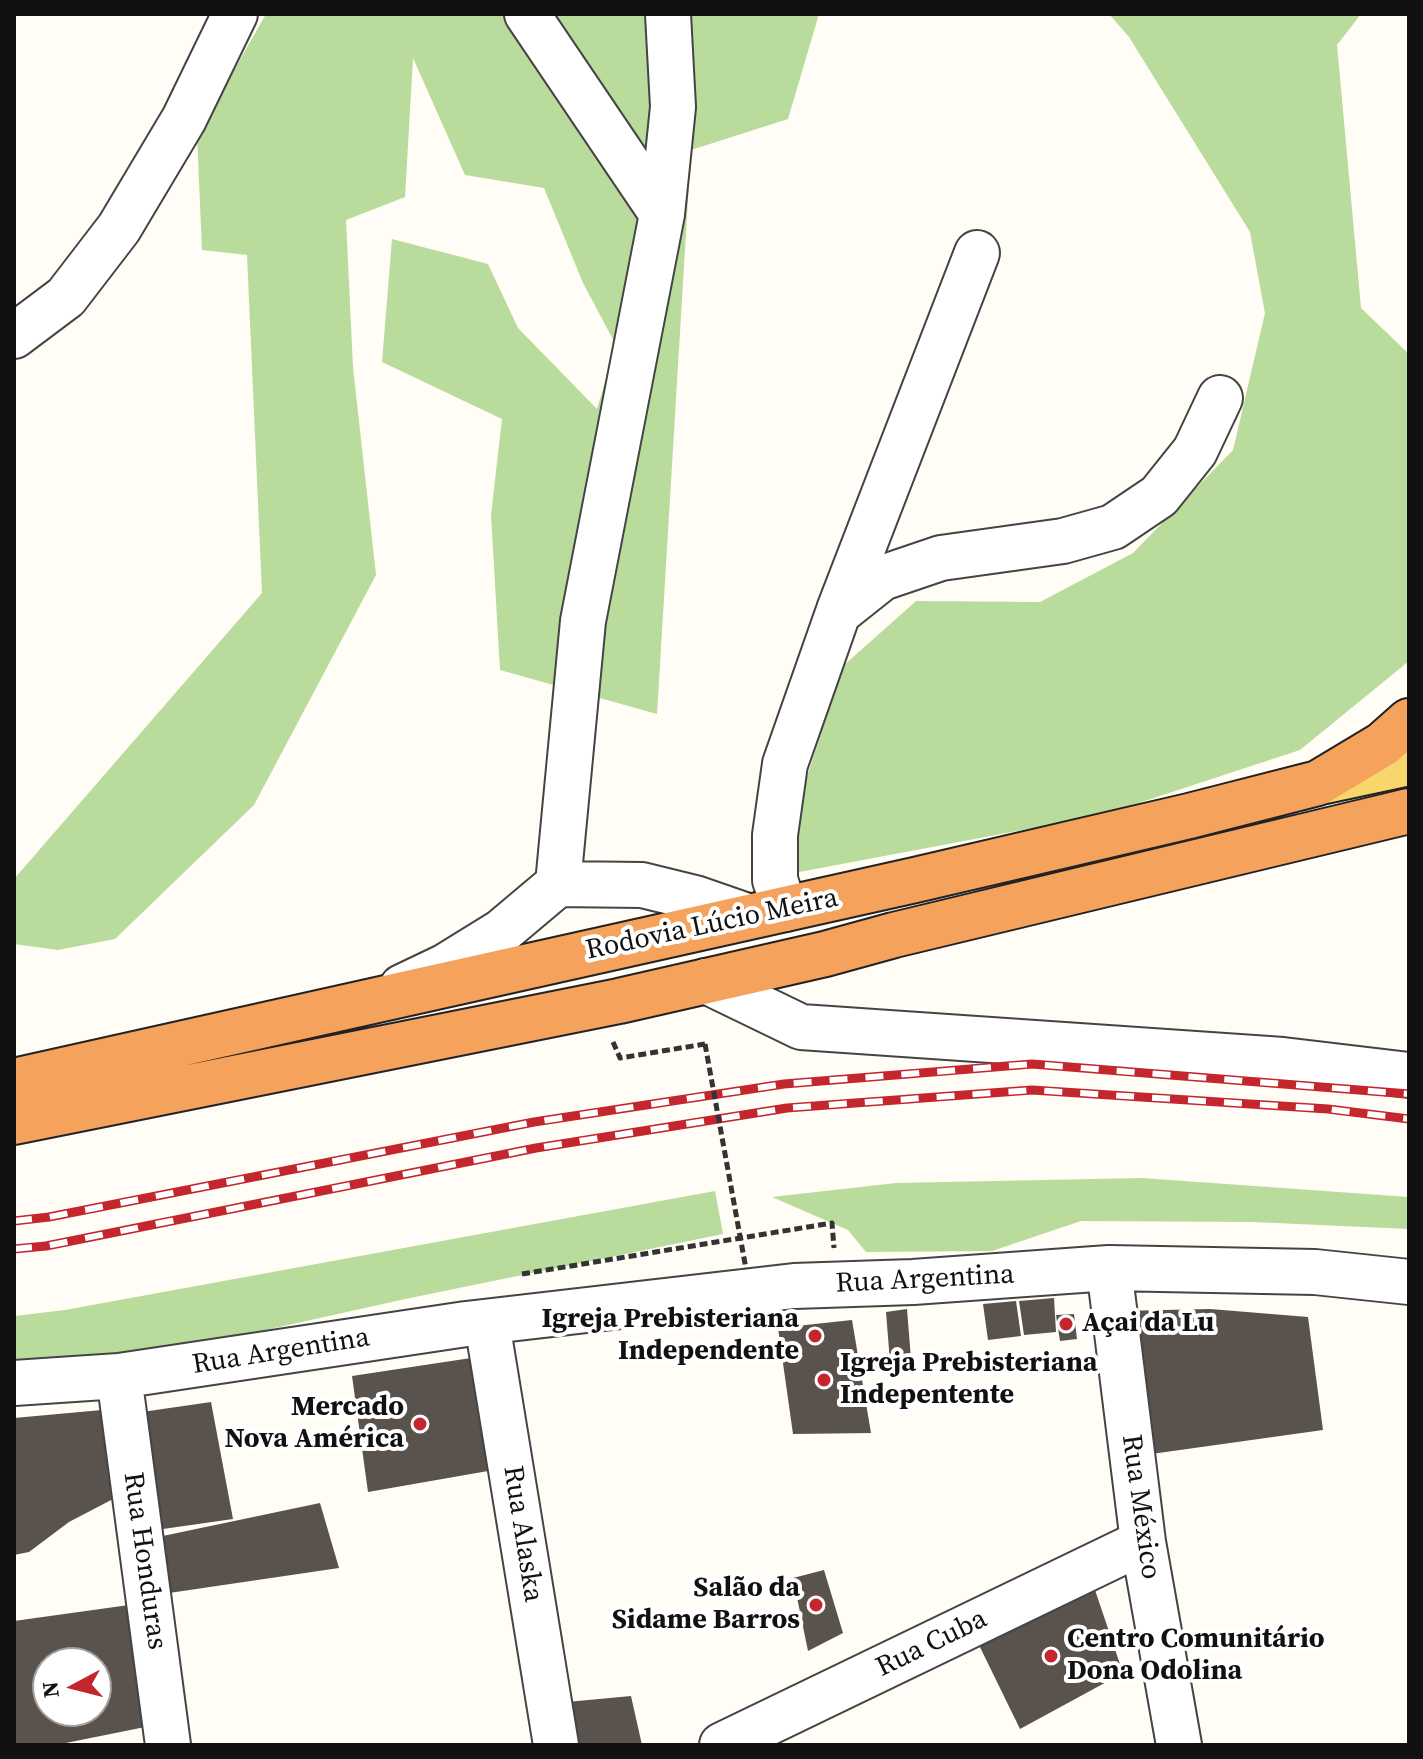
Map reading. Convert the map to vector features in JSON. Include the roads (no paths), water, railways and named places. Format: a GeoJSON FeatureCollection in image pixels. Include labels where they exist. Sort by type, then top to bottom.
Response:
{"type":"FeatureCollection","features":[{"type":"Feature","properties":{"kind":"highway"},"geometry":{"type":"LineString","coordinates":[[1318,783],[1383,744],[1409,721]]}},
{"type":"Feature","properties":{"kind":"highway","name":"Rodovia Lúcio Meira"},"geometry":{"type":"LineString","coordinates":[[14,1081],[1189,816],[1318,783]]}},
{"type":"Feature","properties":{"kind":"highway","name":"Rodovia Lúcio Meira"},"geometry":{"type":"LineString","coordinates":[[14,1122],[706,981],[1409,811]]}},
{"type":"Feature","properties":{"kind":"main road","name":"Rodovia Lúcio Meira"},"geometry":{"type":"LineString","coordinates":[[1318,783],[1409,763]]}},
{"type":"Feature","properties":{"kind":"street"},"geometry":{"type":"LineString","coordinates":[[14,336],[66,297],[119,228],[184,119],[235,14]]}},
{"type":"Feature","properties":{"kind":"street"},"geometry":{"type":"LineString","coordinates":[[527,14],[662,214]]}},
{"type":"Feature","properties":{"kind":"street"},"geometry":{"type":"LineString","coordinates":[[558,884],[583,621],[662,214],[673,107],[668,14]]}},
{"type":"Feature","properties":{"kind":"street"},"geometry":{"type":"LineString","coordinates":[[372,1001],[446,966],[501,932],[558,884],[642,885],[766,912],[775,880],[775,835],[785,764],[838,613],[977,253]]}},
{"type":"Feature","properties":{"kind":"street"},"geometry":{"type":"LineString","coordinates":[[838,613],[882,578],[941,558],[1063,541],[1113,527],[1159,496],[1195,451],[1220,398]]}},
{"type":"Feature","properties":{"kind":"street"},"geometry":{"type":"LineString","coordinates":[[706,981],[801,1027],[1283,1060],[1409,1075]]}},
{"type":"Feature","properties":{"kind":"street","name":"Rua Argentina"},"geometry":{"type":"LineString","coordinates":[[14,1383],[119,1376],[487,1323],[794,1286],[913,1282],[1109,1268],[1315,1272],[1409,1282]]}},
{"type":"Feature","properties":{"kind":"street","name":"Rua México"},"geometry":{"type":"LineString","coordinates":[[1109,1268],[1143,1542],[1179,1745]]}},
{"type":"Feature","properties":{"kind":"street","name":"Rua Alaska"},"geometry":{"type":"LineString","coordinates":[[487,1323],[556,1745]]}},
{"type":"Feature","properties":{"kind":"street","name":"Rua Honduras"},"geometry":{"type":"LineString","coordinates":[[119,1376],[168,1745]]}},
{"type":"Feature","properties":{"kind":"street","name":"Rua Cuba"},"geometry":{"type":"LineString","coordinates":[[722,1745],[1143,1542]]}},
{"type":"Feature","properties":{"kind":"railway"},"geometry":{"type":"LineString","coordinates":[[14,1221],[49,1217],[534,1122],[784,1084],[1032,1064],[1409,1094]]}},
{"type":"Feature","properties":{"kind":"railway"},"geometry":{"type":"LineString","coordinates":[[14,1249],[46,1246],[536,1148],[787,1108],[1032,1090],[1328,1109],[1409,1119]]}},
{"type":"Feature","properties":{"kind":"place","name":"Açai da Lu"},"geometry":{"type":"Point","coordinates":[1066,1324]}},
{"type":"Feature","properties":{"kind":"place","name":"Igreja Prebisteriana Independente"},"geometry":{"type":"Point","coordinates":[815,1336]}},
{"type":"Feature","properties":{"kind":"place","name":"Igreja Prebisteriana Indepentente"},"geometry":{"type":"Point","coordinates":[824,1380]}},
{"type":"Feature","properties":{"kind":"place","name":"Mercado Nova América"},"geometry":{"type":"Point","coordinates":[420,1424]}},
{"type":"Feature","properties":{"kind":"place","name":"Salão da Sidame Barros"},"geometry":{"type":"Point","coordinates":[816,1605]}},
{"type":"Feature","properties":{"kind":"place","name":"Centro Comunitário Dona Odolina"},"geometry":{"type":"Point","coordinates":[1051,1656]}}]}
